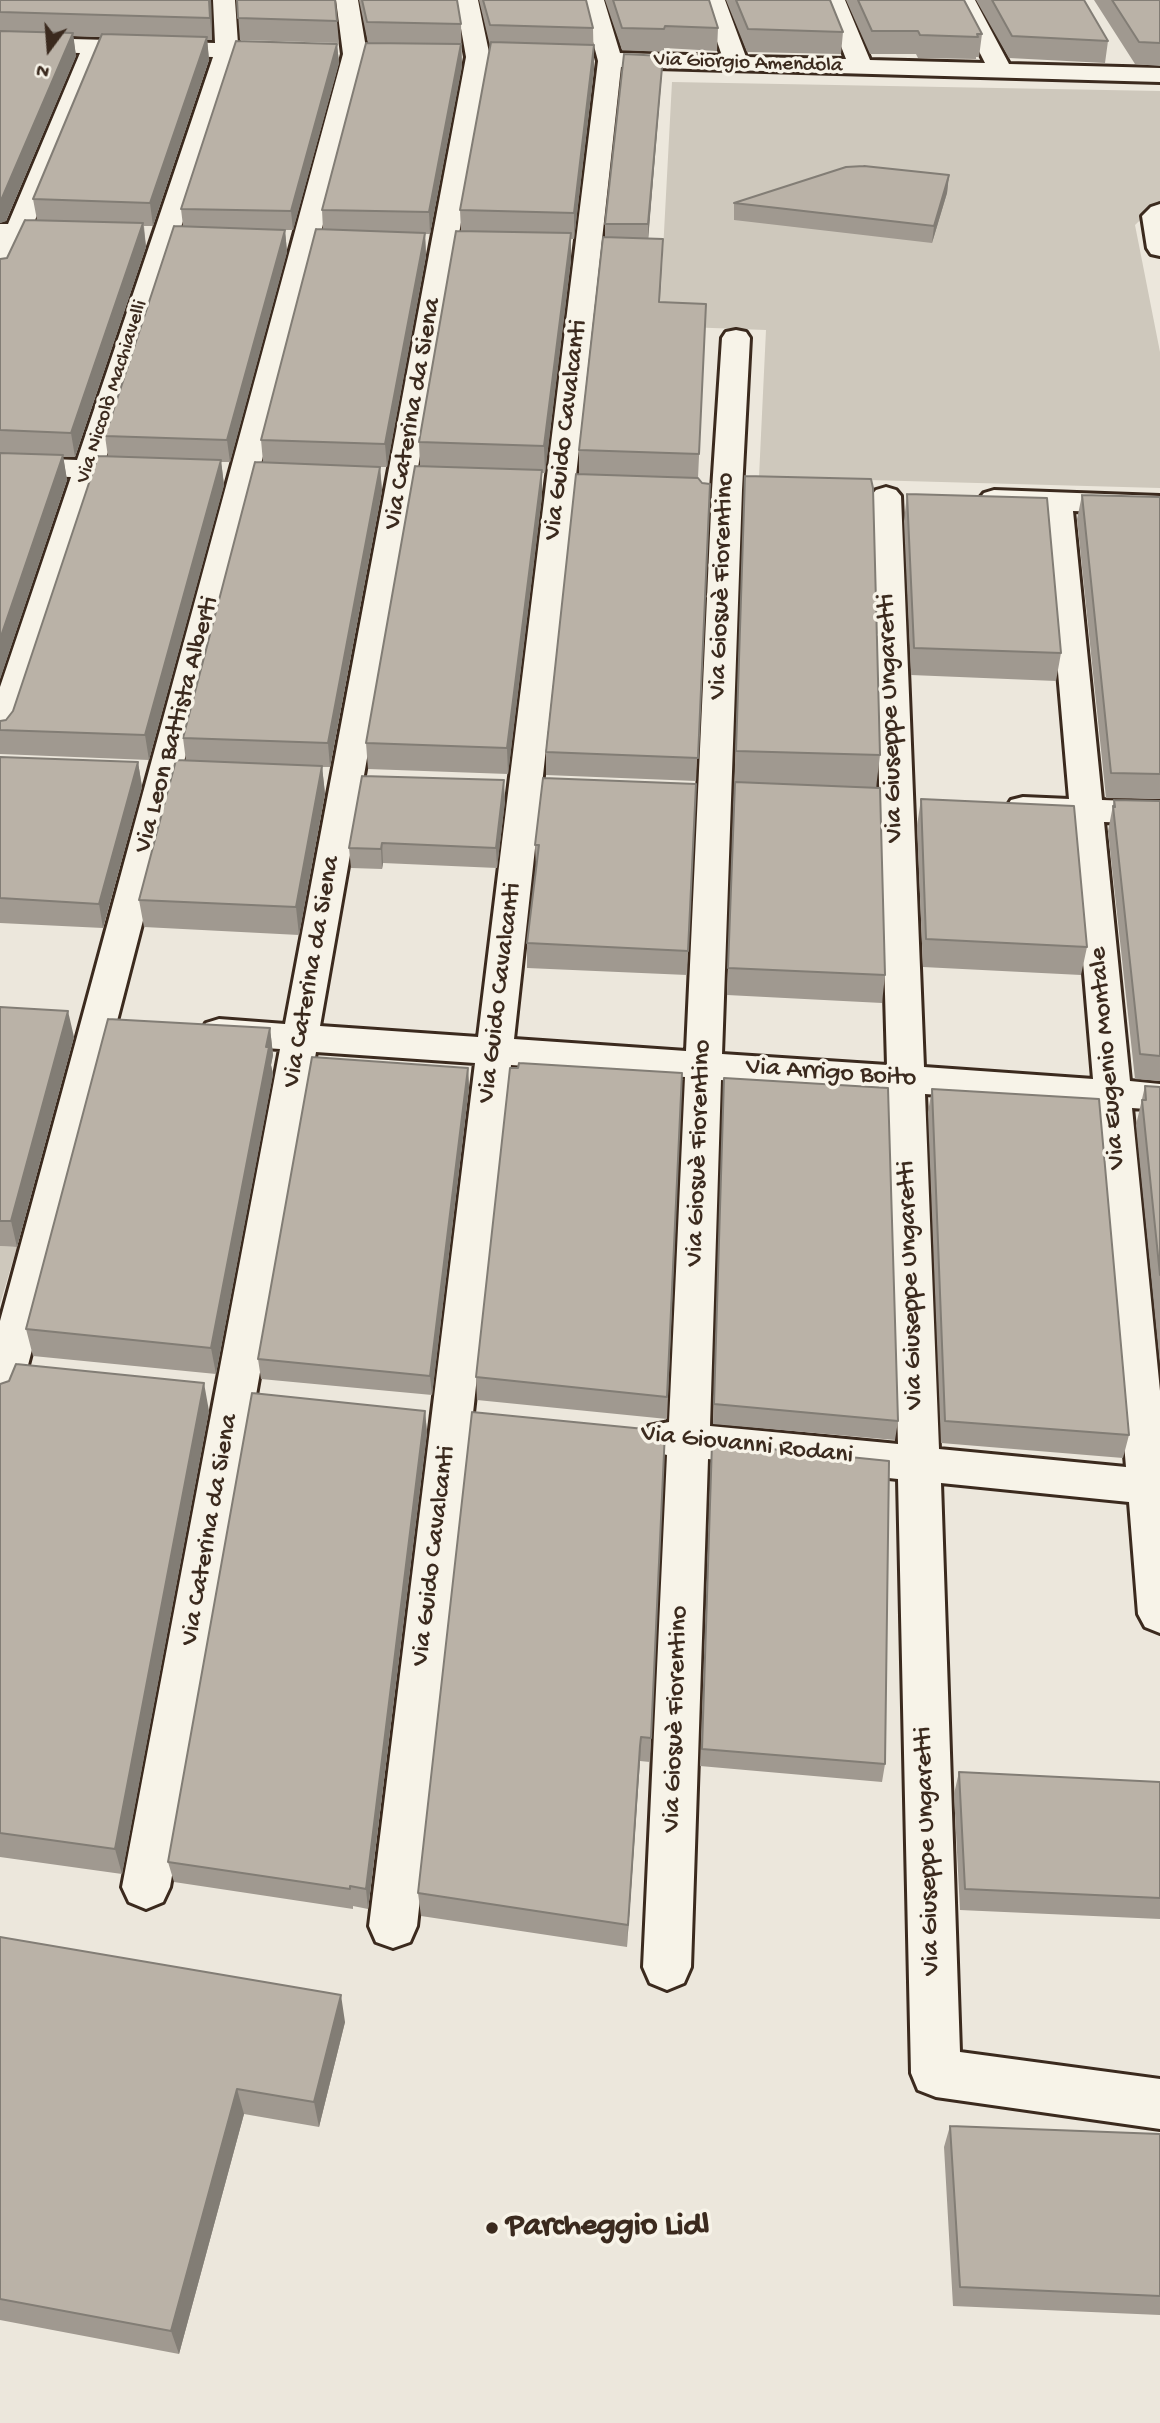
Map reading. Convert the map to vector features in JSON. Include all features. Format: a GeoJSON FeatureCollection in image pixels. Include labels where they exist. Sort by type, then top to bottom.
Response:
{"type":"FeatureCollection","features":[{"type":"Feature","properties":{"kind":"street"},"geometry":{"type":"LineString","coordinates":[[224,0],[227,50]]}},
{"type":"Feature","properties":{"kind":"street","name":"Via Leon Battista Alberti"},"geometry":{"type":"LineString","coordinates":[[2,1379],[112,1025],[164,774],[355,54],[347,0]]}},
{"type":"Feature","properties":{"kind":"street","name":"Via Caterina da Siena"},"geometry":{"type":"LineString","coordinates":[[146,1887],[478,57],[467,0]]}},
{"type":"Feature","properties":{"kind":"street"},"geometry":{"type":"LineString","coordinates":[[593,0],[597,60]]}},
{"type":"Feature","properties":{"kind":"street"},"geometry":{"type":"LineString","coordinates":[[714,0],[737,64]]}},
{"type":"Feature","properties":{"kind":"street"},"geometry":{"type":"LineString","coordinates":[[834,0],[861,67]]}},
{"type":"Feature","properties":{"kind":"street"},"geometry":{"type":"LineString","coordinates":[[964,0],[1000,71]]}},
{"type":"Feature","properties":{"kind":"street"},"geometry":{"type":"LineString","coordinates":[[0,44],[303,52]]}},
{"type":"Feature","properties":{"kind":"street"},"geometry":{"type":"LineString","coordinates":[[0,274],[9,232],[94,47]]}},
{"type":"Feature","properties":{"kind":"street","name":"Via Niccolò Machiavelli"},"geometry":{"type":"LineString","coordinates":[[0,735],[88,469],[152,236],[227,50]]}},
{"type":"Feature","properties":{"kind":"street"},"geometry":{"type":"LineString","coordinates":[[1114,53],[1127,75]]}},
{"type":"Feature","properties":{"kind":"street","name":"Via Giorgio Amendola"},"geometry":{"type":"LineString","coordinates":[[597,60],[1160,75]]}},
{"type":"Feature","properties":{"kind":"street","name":"Via Guido Cavalcanti"},"geometry":{"type":"LineString","coordinates":[[393,1926],[471,1418],[495,1051],[587,250],[597,60]]}},
{"type":"Feature","properties":{"kind":"street"},"geometry":{"type":"LineString","coordinates":[[9,232],[98,235]]}},
{"type":"Feature","properties":{"kind":"street"},"geometry":{"type":"LineString","coordinates":[[152,236],[193,238]]}},
{"type":"Feature","properties":{"kind":"street","name":"Via Giosuè Fiorentino"},"geometry":{"type":"LineString","coordinates":[[667,1967],[726,490],[736,338]]}},
{"type":"Feature","properties":{"kind":"street"},"geometry":{"type":"LineString","coordinates":[[0,466],[179,472]]}},
{"type":"Feature","properties":{"kind":"street","name":"Via Giuseppe Ungaretti"},"geometry":{"type":"LineString","coordinates":[[886,496],[919,1464],[936,2073],[1160,2104]]}},
{"type":"Feature","properties":{"kind":"street"},"geometry":{"type":"LineString","coordinates":[[965,498],[1160,505]]}},
{"type":"Feature","properties":{"kind":"street","name":"Via Eugenio Montale"},"geometry":{"type":"LineString","coordinates":[[1058,502],[1112,1093],[1154,1487],[1160,1614]]}},
{"type":"Feature","properties":{"kind":"street"},"geometry":{"type":"LineString","coordinates":[[991,806],[1160,813]]}},
{"type":"Feature","properties":{"kind":"street"},"geometry":{"type":"LineString","coordinates":[[62,1021],[112,1025]]}},
{"type":"Feature","properties":{"kind":"street","name":"Via Arrigo Boito"},"geometry":{"type":"LineString","coordinates":[[180,1030],[1160,1097]]}},
{"type":"Feature","properties":{"kind":"street"},"geometry":{"type":"LineString","coordinates":[[2,1379],[47,1375]]}},
{"type":"Feature","properties":{"kind":"street"},"geometry":{"type":"LineString","coordinates":[[195,1390],[276,1398]]}},
{"type":"Feature","properties":{"kind":"street"},"geometry":{"type":"LineString","coordinates":[[411,1412],[471,1418]]}},
{"type":"Feature","properties":{"kind":"street","name":"Via Giovanni Rodani"},"geometry":{"type":"LineString","coordinates":[[623,1434],[1154,1487]]}},
{"type":"Feature","properties":{"kind":"shaded area"},"geometry":{"type":"Polygon","coordinates":[[[672,82],[1160,91],[1160,201],[1135,225],[1160,352],[1160,488],[759,477],[766,330],[659,326],[672,82]]]}},
{"type":"Feature","properties":{"kind":"shaded area"},"geometry":{"type":"Polygon","coordinates":[[[0,1246],[17,1247],[0,1304],[0,1246]]]}},
{"type":"Feature","properties":{"kind":"building"},"geometry":{"type":"Polygon","coordinates":[[[0,0],[209,0],[210,18],[0,12],[0,0]]]}},
{"type":"Feature","properties":{"kind":"building"},"geometry":{"type":"Polygon","coordinates":[[[237,0],[335,0],[337,21],[238,18],[237,0]]]}},
{"type":"Feature","properties":{"kind":"building"},"geometry":{"type":"Polygon","coordinates":[[[362,0],[457,0],[461,24],[367,22],[362,0]]]}},
{"type":"Feature","properties":{"kind":"building"},"geometry":{"type":"Polygon","coordinates":[[[483,0],[586,0],[593,28],[490,25],[483,0]]]}},
{"type":"Feature","properties":{"kind":"building"},"geometry":{"type":"Polygon","coordinates":[[[613,0],[709,0],[718,28],[622,28],[613,0]]]}},
{"type":"Feature","properties":{"kind":"building"},"geometry":{"type":"Polygon","coordinates":[[[736,0],[830,0],[843,32],[748,29],[736,0]]]}},
{"type":"Feature","properties":{"kind":"building"},"geometry":{"type":"Polygon","coordinates":[[[858,0],[964,0],[982,34],[977,34],[978,37],[920,35],[918,31],[872,31],[858,0]]]}},
{"type":"Feature","properties":{"kind":"building"},"geometry":{"type":"Polygon","coordinates":[[[992,0],[1084,0],[1108,41],[1012,36],[992,0]]]}},
{"type":"Feature","properties":{"kind":"building"},"geometry":{"type":"Polygon","coordinates":[[[1112,0],[1160,0],[1160,43],[1139,42],[1112,0]]]}},
{"type":"Feature","properties":{"kind":"building"},"geometry":{"type":"Polygon","coordinates":[[[0,31],[73,33],[0,199],[0,31]]]}},
{"type":"Feature","properties":{"kind":"building"},"geometry":{"type":"Polygon","coordinates":[[[102,34],[207,37],[150,203],[33,199],[102,34]]]}},
{"type":"Feature","properties":{"kind":"building"},"geometry":{"type":"Polygon","coordinates":[[[236,41],[337,44],[291,211],[181,209],[236,41]]]}},
{"type":"Feature","properties":{"kind":"building"},"geometry":{"type":"Polygon","coordinates":[[[491,42],[594,45],[574,213],[460,210],[491,42]]]}},
{"type":"Feature","properties":{"kind":"building"},"geometry":{"type":"Polygon","coordinates":[[[366,43],[461,44],[429,212],[322,210],[366,43]]]}},
{"type":"Feature","properties":{"kind":"building"},"geometry":{"type":"Polygon","coordinates":[[[624,54],[663,56],[648,224],[605,224],[624,54]]]}},
{"type":"Feature","properties":{"kind":"building"},"geometry":{"type":"Polygon","coordinates":[[[864,166],[949,175],[934,226],[734,203],[846,167],[864,166]]]}},
{"type":"Feature","properties":{"kind":"building"},"geometry":{"type":"Polygon","coordinates":[[[25,220],[143,223],[71,433],[0,430],[0,259],[7,258],[25,220]]]}},
{"type":"Feature","properties":{"kind":"building"},"geometry":{"type":"Polygon","coordinates":[[[174,226],[285,230],[227,440],[105,436],[174,226]]]}},
{"type":"Feature","properties":{"kind":"building"},"geometry":{"type":"Polygon","coordinates":[[[316,229],[425,233],[385,444],[261,440],[316,229]]]}},
{"type":"Feature","properties":{"kind":"building"},"geometry":{"type":"Polygon","coordinates":[[[456,231],[571,233],[544,446],[419,442],[456,231]]]}},
{"type":"Feature","properties":{"kind":"building"},"geometry":{"type":"Polygon","coordinates":[[[603,237],[663,239],[659,302],[706,304],[699,454],[579,450],[603,237]]]}},
{"type":"Feature","properties":{"kind":"building"},"geometry":{"type":"Polygon","coordinates":[[[0,453],[63,455],[0,639],[0,453]]]}},
{"type":"Feature","properties":{"kind":"building"},"geometry":{"type":"Polygon","coordinates":[[[98,456],[221,460],[145,735],[0,730],[0,721],[6,720],[13,711],[98,456]]]}},
{"type":"Feature","properties":{"kind":"building"},"geometry":{"type":"Polygon","coordinates":[[[255,462],[380,467],[328,743],[183,738],[255,462]]]}},
{"type":"Feature","properties":{"kind":"building"},"geometry":{"type":"Polygon","coordinates":[[[415,466],[542,470],[507,748],[366,743],[415,466]]]}},
{"type":"Feature","properties":{"kind":"building"},"geometry":{"type":"Polygon","coordinates":[[[576,474],[698,478],[702,483],[710,484],[698,758],[546,752],[576,474]]]}},
{"type":"Feature","properties":{"kind":"building"},"geometry":{"type":"Polygon","coordinates":[[[745,476],[871,479],[880,755],[736,751],[745,476]]]}},
{"type":"Feature","properties":{"kind":"building"},"geometry":{"type":"Polygon","coordinates":[[[907,494],[1047,498],[1061,653],[914,648],[907,494]]]}},
{"type":"Feature","properties":{"kind":"building"},"geometry":{"type":"Polygon","coordinates":[[[1082,495],[1160,497],[1160,774],[1111,773],[1082,495]]]}},
{"type":"Feature","properties":{"kind":"building"},"geometry":{"type":"Polygon","coordinates":[[[0,757],[138,762],[99,904],[0,898],[0,757]]]}},
{"type":"Feature","properties":{"kind":"building"},"geometry":{"type":"Polygon","coordinates":[[[176,760],[322,766],[296,907],[139,900],[176,760]]]}},
{"type":"Feature","properties":{"kind":"building"},"geometry":{"type":"Polygon","coordinates":[[[362,776],[504,780],[496,848],[382,843],[381,849],[349,848],[362,776]]]}},
{"type":"Feature","properties":{"kind":"building"},"geometry":{"type":"Polygon","coordinates":[[[543,778],[696,784],[688,951],[527,943],[539,845],[535,845],[543,778]]]}},
{"type":"Feature","properties":{"kind":"building"},"geometry":{"type":"Polygon","coordinates":[[[735,782],[880,788],[885,975],[728,968],[735,782]]]}},
{"type":"Feature","properties":{"kind":"building"},"geometry":{"type":"Polygon","coordinates":[[[921,799],[1074,806],[1087,947],[926,939],[921,799]]]}},
{"type":"Feature","properties":{"kind":"building"},"geometry":{"type":"Polygon","coordinates":[[[1114,800],[1160,801],[1160,1056],[1140,1054],[1114,800]]]}},
{"type":"Feature","properties":{"kind":"building"},"geometry":{"type":"Polygon","coordinates":[[[0,1007],[68,1011],[11,1221],[0,1221],[0,1007]]]}},
{"type":"Feature","properties":{"kind":"building"},"geometry":{"type":"Polygon","coordinates":[[[108,1019],[270,1028],[266,1047],[269,1047],[211,1348],[26,1329],[108,1019]]]}},
{"type":"Feature","properties":{"kind":"building"},"geometry":{"type":"Polygon","coordinates":[[[312,1057],[468,1068],[430,1376],[258,1359],[312,1057]]]}},
{"type":"Feature","properties":{"kind":"building"},"geometry":{"type":"Polygon","coordinates":[[[519,1063],[682,1073],[667,1397],[476,1377],[510,1068],[518,1068],[519,1063]]]}},
{"type":"Feature","properties":{"kind":"building"},"geometry":{"type":"Polygon","coordinates":[[[724,1078],[888,1088],[898,1421],[714,1404],[724,1078]]]}},
{"type":"Feature","properties":{"kind":"building"},"geometry":{"type":"Polygon","coordinates":[[[1145,1086],[1160,1087],[1160,1275],[1142,1100],[1146,1100],[1145,1086]]]}},
{"type":"Feature","properties":{"kind":"building"},"geometry":{"type":"Polygon","coordinates":[[[932,1089],[1099,1099],[1129,1435],[945,1421],[932,1089]]]}},
{"type":"Feature","properties":{"kind":"building"},"geometry":{"type":"Polygon","coordinates":[[[16,1364],[204,1383],[115,1849],[0,1833],[0,1384],[9,1381],[16,1364]]]}},
{"type":"Feature","properties":{"kind":"building"},"geometry":{"type":"Polygon","coordinates":[[[252,1393],[425,1411],[366,1889],[350,1886],[350,1889],[168,1862],[252,1393]]]}},
{"type":"Feature","properties":{"kind":"building"},"geometry":{"type":"Polygon","coordinates":[[[472,1412],[665,1431],[651,1738],[641,1737],[628,1925],[418,1893],[472,1412]]]}},
{"type":"Feature","properties":{"kind":"building"},"geometry":{"type":"Polygon","coordinates":[[[712,1443],[889,1461],[885,1764],[702,1749],[712,1443]]]}},
{"type":"Feature","properties":{"kind":"building"},"geometry":{"type":"Polygon","coordinates":[[[959,1772],[1160,1782],[1160,1898],[965,1889],[959,1772]]]}},
{"type":"Feature","properties":{"kind":"building"},"geometry":{"type":"Polygon","coordinates":[[[0,1937],[341,1995],[314,2102],[237,2089],[171,2331],[0,2299],[0,1937]]]}},
{"type":"Feature","properties":{"kind":"building"},"geometry":{"type":"Polygon","coordinates":[[[950,2126],[1160,2134],[1160,2296],[960,2287],[950,2126]]]}},
{"type":"Feature","properties":{"kind":"place","name":"Parcheggio Lidl"},"geometry":{"type":"Point","coordinates":[492,2228]}}]}
